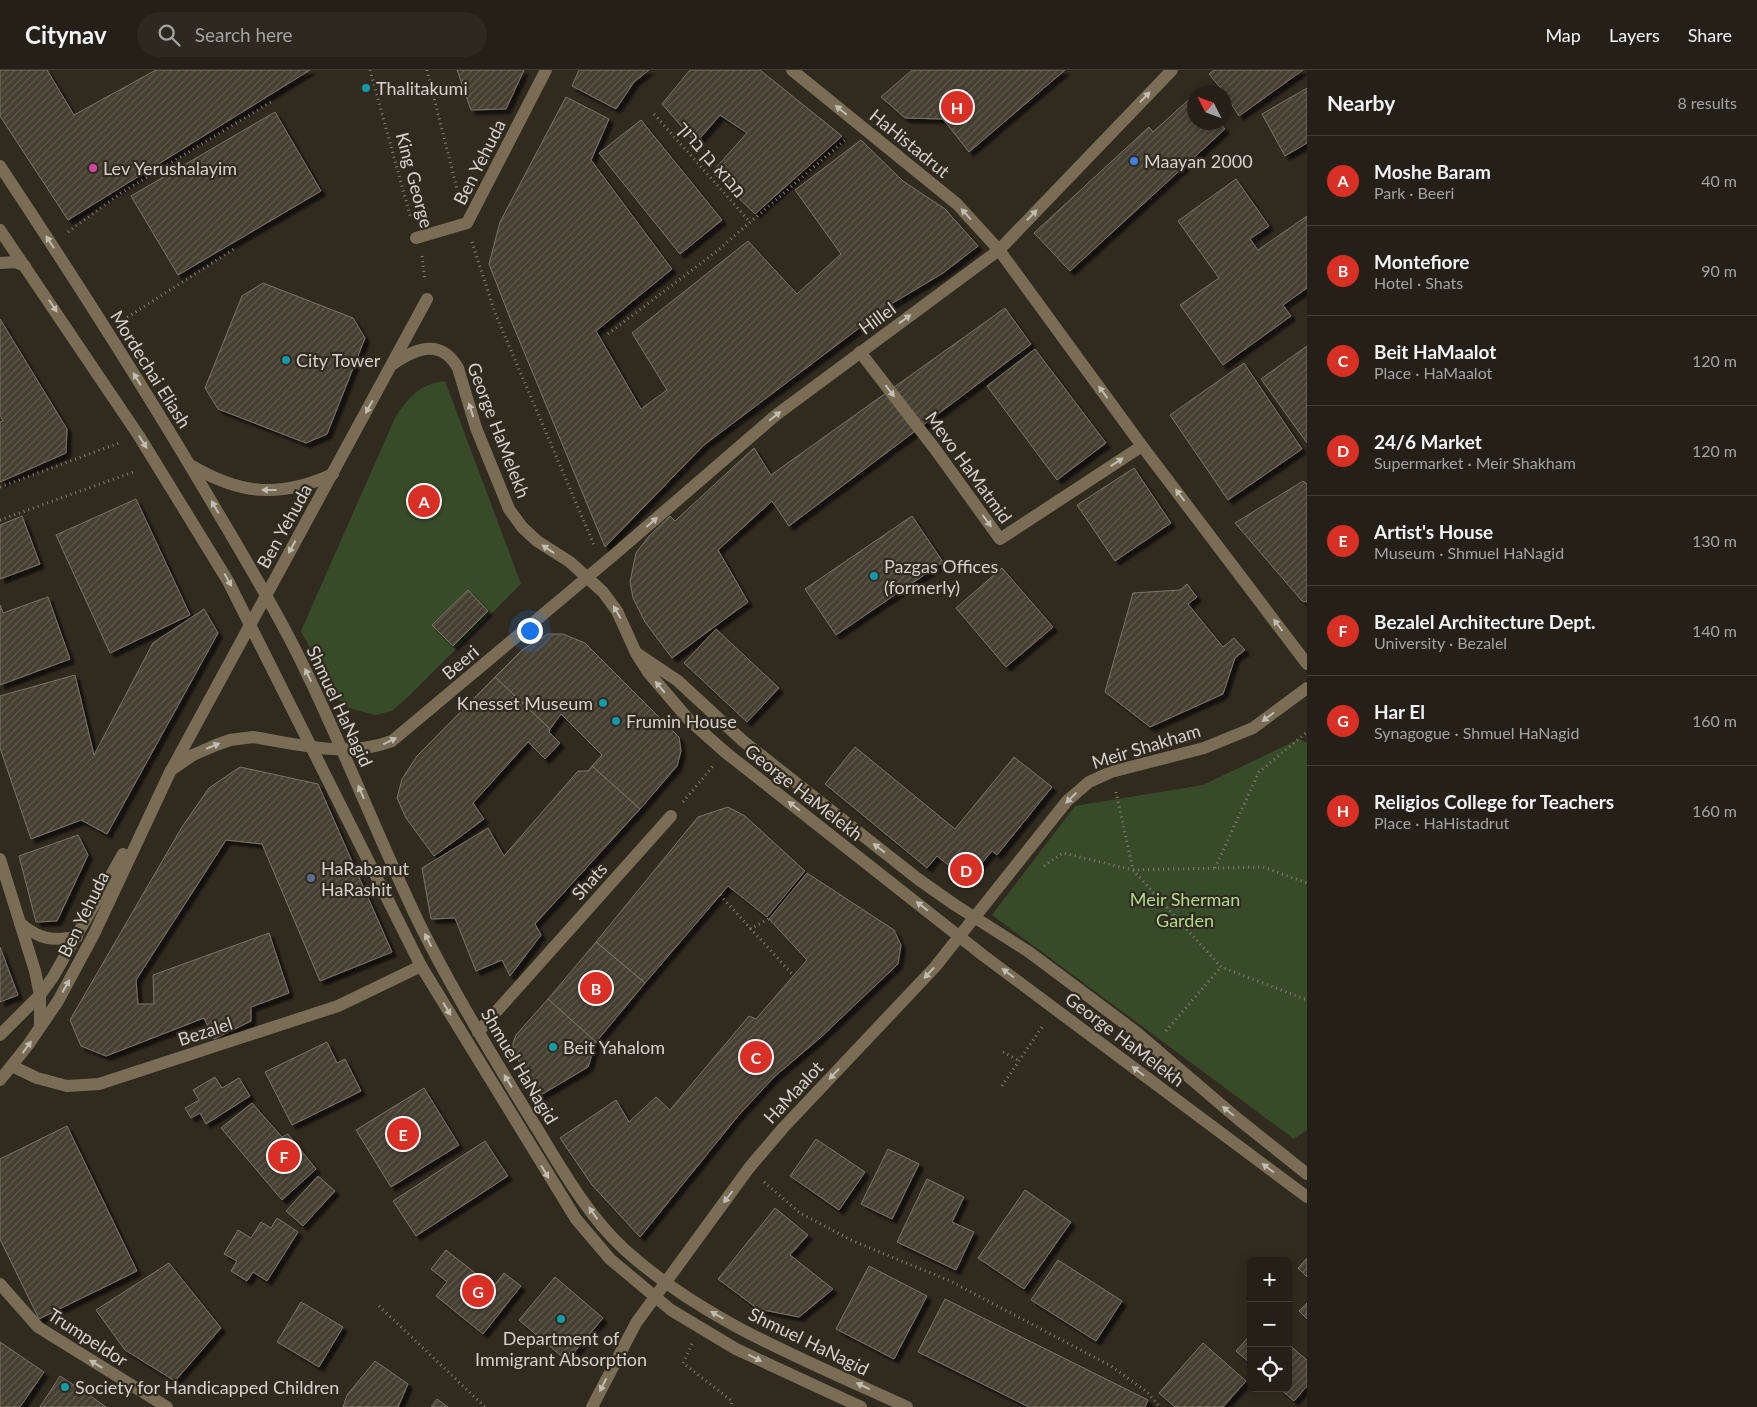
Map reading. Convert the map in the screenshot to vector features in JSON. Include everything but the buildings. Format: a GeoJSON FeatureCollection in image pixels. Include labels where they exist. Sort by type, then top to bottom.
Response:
{"type":"FeatureCollection","features":[{"type":"Feature","properties":{"kind":"street","name":"Ben Yehuda"},"geometry":{"type":"LineString","coordinates":[[416,238],[467,223],[546,70]]}},
{"type":"Feature","properties":{"kind":"street","name":"HaHistadrut"},"geometry":{"type":"LineString","coordinates":[[792,70],[957,204],[999,250]]}},
{"type":"Feature","properties":{"kind":"street","name":"Hillel"},"geometry":{"type":"LineString","coordinates":[[588,576],[776,415],[999,250],[1172,70]]}},
{"type":"Feature","properties":{"kind":"street","name":"Mordechai Eliash"},"geometry":{"type":"LineString","coordinates":[[0,166],[107,330],[266,594]]}},
{"type":"Feature","properties":{"kind":"street"},"geometry":{"type":"LineString","coordinates":[[0,230],[139,436],[225,575],[250,624]]}},
{"type":"Feature","properties":{"kind":"street"},"geometry":{"type":"LineString","coordinates":[[999,250],[1142,446],[1307,664]]}},
{"type":"Feature","properties":{"kind":"street"},"geometry":{"type":"LineString","coordinates":[[0,263],[15,262],[25,266]]}},
{"type":"Feature","properties":{"kind":"street","name":"Ben Yehuda"},"geometry":{"type":"LineString","coordinates":[[0,1035],[40,995],[77,937],[171,770],[427,299]]}},
{"type":"Feature","properties":{"kind":"street","name":"George HaMelekh"},"geometry":{"type":"LineString","coordinates":[[393,364],[416,351],[428,348],[439,350],[454,359],[476,428],[509,509],[522,527],[537,541],[588,576],[603,592],[617,611],[636,653],[648,672],[677,707],[725,752],[1054,1009],[1307,1197]]}},
{"type":"Feature","properties":{"kind":"street","name":"Mevo HaMatmid"},"geometry":{"type":"LineString","coordinates":[[860,352],[935,449],[1000,539],[1142,446]]}},
{"type":"Feature","properties":{"kind":"street"},"geometry":{"type":"LineString","coordinates":[[190,465],[224,483],[252,490],[275,491],[293,488],[314,483],[333,474]]}},
{"type":"Feature","properties":{"kind":"street","name":"Beeri"},"geometry":{"type":"LineString","coordinates":[[171,770],[204,750],[242,738],[253,737],[312,748],[343,751],[375,747],[392,741],[588,576]]}},
{"type":"Feature","properties":{"kind":"street","name":"Shmuel HaNagid"},"geometry":{"type":"LineString","coordinates":[[266,594],[324,706],[418,921],[478,1032],[570,1180],[600,1223],[623,1248],[664,1283],[723,1319],[907,1407]]}},
{"type":"Feature","properties":{"kind":"street","name":"Shmuel HaNagid"},"geometry":{"type":"LineString","coordinates":[[250,624],[421,966],[576,1219],[610,1259],[654,1297],[700,1328],[769,1365],[861,1407]]}},
{"type":"Feature","properties":{"kind":"street"},"geometry":{"type":"LineString","coordinates":[[636,653],[678,681],[704,707],[784,774],[918,879],[974,918],[1029,952],[1128,1026],[1238,1120],[1307,1174]]}},
{"type":"Feature","properties":{"kind":"street","name":"Meir Shakham"},"geometry":{"type":"LineString","coordinates":[[960,936],[1067,801],[1088,782],[1111,772],[1204,748],[1253,728],[1307,688]]}},
{"type":"Feature","properties":{"kind":"street","name":"Ben Yehuda"},"geometry":{"type":"LineString","coordinates":[[12,1066],[58,1001],[94,934],[171,770]]}},
{"type":"Feature","properties":{"kind":"street","name":"Shats"},"geometry":{"type":"LineString","coordinates":[[478,1032],[671,816]]}},
{"type":"Feature","properties":{"kind":"street"},"geometry":{"type":"LineString","coordinates":[[0,859],[36,971],[40,995],[40,1028]]}},
{"type":"Feature","properties":{"kind":"street"},"geometry":{"type":"LineString","coordinates":[[20,923],[33,934],[42,937],[53,939],[77,937]]}},
{"type":"Feature","properties":{"kind":"street","name":"HaMaalot"},"geometry":{"type":"LineString","coordinates":[[592,1407],[626,1342],[654,1297],[749,1168],[783,1128],[935,967],[960,936]]}},
{"type":"Feature","properties":{"kind":"street","name":"Bezalel"},"geometry":{"type":"LineString","coordinates":[[12,1066],[36,1078],[67,1086],[99,1084],[338,1006],[421,966]]}},
{"type":"Feature","properties":{"kind":"street"},"geometry":{"type":"LineString","coordinates":[[0,1080],[12,1066]]}},
{"type":"Feature","properties":{"kind":"street","name":"Trumpeldor"},"geometry":{"type":"LineString","coordinates":[[0,1284],[38,1327],[168,1407]]}},
{"type":"Feature","properties":{"kind":"path","name":"King George"},"geometry":{"type":"LineString","coordinates":[[370,70],[422,258],[427,299]]}},
{"type":"Feature","properties":{"kind":"path"},"geometry":{"type":"LineString","coordinates":[[427,70],[467,223],[495,313],[598,550]]}},
{"type":"Feature","properties":{"kind":"path"},"geometry":{"type":"LineString","coordinates":[[51,244],[121,193],[271,102]]}},
{"type":"Feature","properties":{"kind":"path","name":"מבוא בן ברוך"},"geometry":{"type":"LineString","coordinates":[[654,114],[750,222]]}},
{"type":"Feature","properties":{"kind":"path"},"geometry":{"type":"LineString","coordinates":[[608,334],[717,251],[861,126]]}},
{"type":"Feature","properties":{"kind":"path"},"geometry":{"type":"LineString","coordinates":[[107,330],[234,249]]}},
{"type":"Feature","properties":{"kind":"path"},"geometry":{"type":"LineString","coordinates":[[0,487],[139,436]]}},
{"type":"Feature","properties":{"kind":"path"},"geometry":{"type":"LineString","coordinates":[[0,520],[156,463]]}},
{"type":"Feature","properties":{"kind":"path"},"geometry":{"type":"LineString","coordinates":[[1215,868],[1259,772],[1307,732]]}},
{"type":"Feature","properties":{"kind":"path"},"geometry":{"type":"LineString","coordinates":[[671,816],[725,752]]}},
{"type":"Feature","properties":{"kind":"path"},"geometry":{"type":"LineString","coordinates":[[1111,772],[1133,870],[1221,967],[1307,1000]]}},
{"type":"Feature","properties":{"kind":"path"},"geometry":{"type":"LineString","coordinates":[[1041,868],[1063,853],[1133,870],[1263,867],[1307,883]]}},
{"type":"Feature","properties":{"kind":"path"},"geometry":{"type":"LineString","coordinates":[[720,895],[793,975]]}},
{"type":"Feature","properties":{"kind":"path"},"geometry":{"type":"LineString","coordinates":[[750,929],[769,919]]}},
{"type":"Feature","properties":{"kind":"path"},"geometry":{"type":"LineString","coordinates":[[1153,1047],[1221,967]]}},
{"type":"Feature","properties":{"kind":"path"},"geometry":{"type":"LineString","coordinates":[[1002,1086],[1054,1009]]}},
{"type":"Feature","properties":{"kind":"path"},"geometry":{"type":"LineString","coordinates":[[1003,1052],[1018,1060]]}},
{"type":"Feature","properties":{"kind":"path"},"geometry":{"type":"LineString","coordinates":[[749,1168],[800,1213],[853,1241],[950,1281],[1111,1366],[1147,1392],[1160,1407]]}},
{"type":"Feature","properties":{"kind":"path"},"geometry":{"type":"LineString","coordinates":[[379,1306],[485,1407]]}},
{"type":"Feature","properties":{"kind":"path"},"geometry":{"type":"LineString","coordinates":[[700,1328],[683,1363],[732,1401],[731,1407]]}},
{"type":"Feature","properties":{"kind":"green space"},"geometry":{"type":"Polygon","coordinates":[[[445,381],[521,584],[410,695],[392,711],[375,715],[349,708],[337,698],[301,631],[395,418],[410,398],[422,388],[445,381]]]}},
{"type":"Feature","properties":{"kind":"green space","name":"Meir Sherman Garden"},"geometry":{"type":"Polygon","coordinates":[[[1299,739],[1307,743],[1307,1130],[1294,1139],[992,915],[1075,806],[1203,785],[1299,739]]]}},
{"type":"Feature","properties":{"kind":"place","name":"Thalitakumi"},"geometry":{"type":"Point","coordinates":[366,88]}},
{"type":"Feature","properties":{"kind":"place","name":"Religios College for Teachers"},"geometry":{"type":"Point","coordinates":[957,107]}},
{"type":"Feature","properties":{"kind":"place","name":"Maayan 2000"},"geometry":{"type":"Point","coordinates":[1134,161]}},
{"type":"Feature","properties":{"kind":"place","name":"Lev Yerushalayim"},"geometry":{"type":"Point","coordinates":[93,168]}},
{"type":"Feature","properties":{"kind":"place","name":"City Tower"},"geometry":{"type":"Point","coordinates":[286,360]}},
{"type":"Feature","properties":{"kind":"place","name":"Moshe Baram"},"geometry":{"type":"Point","coordinates":[424,501]}},
{"type":"Feature","properties":{"kind":"place","name":"Pazgas Offices (formerly)"},"geometry":{"type":"Point","coordinates":[874,576]}},
{"type":"Feature","properties":{"kind":"place","name":"Knesset Museum"},"geometry":{"type":"Point","coordinates":[603,703]}},
{"type":"Feature","properties":{"kind":"place","name":"Frumin House"},"geometry":{"type":"Point","coordinates":[616,721]}},
{"type":"Feature","properties":{"kind":"place","name":"24/6 Market"},"geometry":{"type":"Point","coordinates":[966,870]}},
{"type":"Feature","properties":{"kind":"place","name":"HaRabanut HaRashit"},"geometry":{"type":"Point","coordinates":[311,878]}},
{"type":"Feature","properties":{"kind":"place","name":"Montefiore"},"geometry":{"type":"Point","coordinates":[596,988]}},
{"type":"Feature","properties":{"kind":"place","name":"Beit Yahalom"},"geometry":{"type":"Point","coordinates":[553,1047]}},
{"type":"Feature","properties":{"kind":"place","name":"Beit HaMaalot"},"geometry":{"type":"Point","coordinates":[756,1057]}},
{"type":"Feature","properties":{"kind":"place","name":"Artist's House"},"geometry":{"type":"Point","coordinates":[403,1134]}},
{"type":"Feature","properties":{"kind":"place","name":"Bezalel Architecture Dept."},"geometry":{"type":"Point","coordinates":[284,1156]}},
{"type":"Feature","properties":{"kind":"place","name":"Har El"},"geometry":{"type":"Point","coordinates":[478,1291]}},
{"type":"Feature","properties":{"kind":"place","name":"Department of Immigrant Absorption"},"geometry":{"type":"Point","coordinates":[561,1319]}},
{"type":"Feature","properties":{"kind":"place","name":"Society for Handicapped Children"},"geometry":{"type":"Point","coordinates":[65,1387]}}]}
